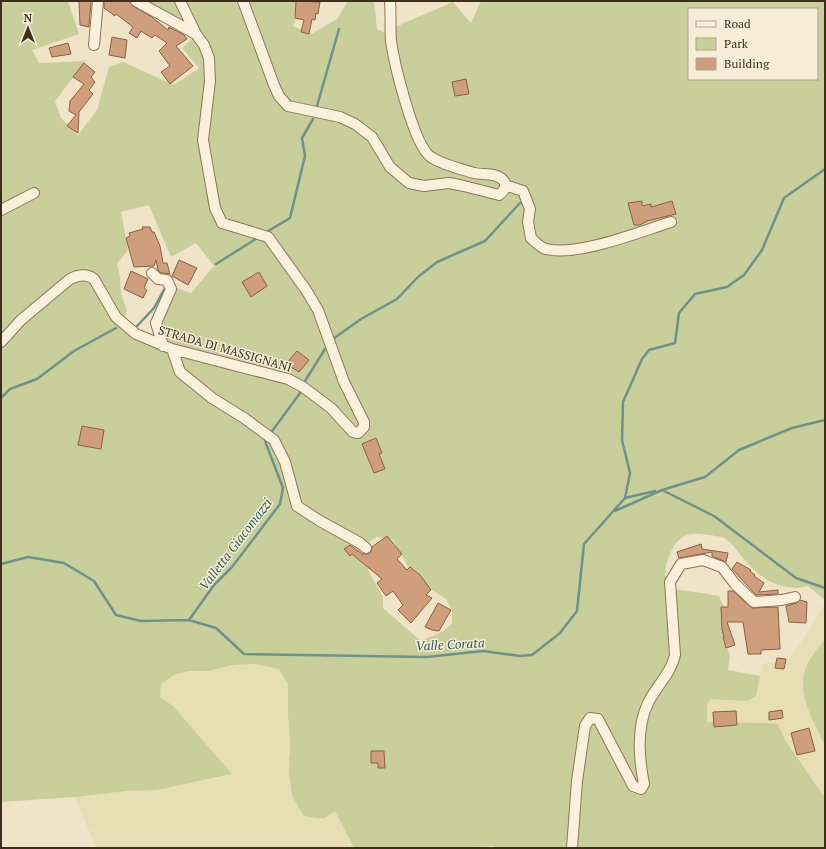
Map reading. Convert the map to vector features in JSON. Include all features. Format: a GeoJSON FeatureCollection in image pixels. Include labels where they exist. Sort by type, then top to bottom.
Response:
{"type":"FeatureCollection","features":[{"type":"Feature","properties":{"kind":"street"},"geometry":{"type":"LineString","coordinates":[[94,45],[98,1]]}},
{"type":"Feature","properties":{"kind":"street"},"geometry":{"type":"LineString","coordinates":[[136,1],[196,34]]}},
{"type":"Feature","properties":{"kind":"street","name":"STRADA DI MASSIGNANI"},"geometry":{"type":"LineString","coordinates":[[1,342],[21,320],[70,279],[78,275],[89,276],[94,280],[116,317],[136,334],[167,348],[288,379],[303,387],[330,408],[351,431],[358,433],[364,427],[364,422],[339,370],[318,310],[306,290],[268,237],[222,223],[215,208],[203,140],[210,81],[209,58],[204,45],[196,34],[180,1]]}},
{"type":"Feature","properties":{"kind":"street"},"geometry":{"type":"LineString","coordinates":[[243,1],[274,85],[279,96],[288,106],[340,117],[355,124],[372,137],[390,167],[409,183],[424,186],[449,184],[464,186],[500,196],[504,188],[504,180],[498,176],[492,174],[482,175],[455,167],[431,157],[423,150],[416,136],[394,58],[391,40],[390,1]]}},
{"type":"Feature","properties":{"kind":"street"},"geometry":{"type":"LineString","coordinates":[[504,188],[523,192],[530,209],[528,222],[531,238],[544,249],[571,251],[671,222]]}},
{"type":"Feature","properties":{"kind":"street"},"geometry":{"type":"LineString","coordinates":[[1,210],[34,193]]}},
{"type":"Feature","properties":{"kind":"street"},"geometry":{"type":"LineString","coordinates":[[152,273],[158,279],[167,280],[170,289],[156,323],[180,372],[212,398],[244,418],[274,440],[285,462],[297,506],[366,548]]}},
{"type":"Feature","properties":{"kind":"street"},"geometry":{"type":"LineString","coordinates":[[572,848],[577,781],[585,726],[590,718],[598,719],[633,786],[641,788],[644,784],[640,741],[643,718],[648,703],[673,665],[674,655],[670,582],[681,564],[703,560],[722,567],[735,584],[754,602],[782,600],[795,596]]}},
{"type":"Feature","properties":{"kind":"shaded area"},"geometry":{"type":"Polygon","coordinates":[[[825,603],[825,639],[812,656],[819,733],[825,746],[825,798],[785,740],[778,724],[707,722],[707,704],[711,699],[719,699],[760,676],[763,664],[790,658],[808,632],[825,603]]]}},
{"type":"Feature","properties":{"kind":"shaded area"},"geometry":{"type":"Polygon","coordinates":[[[256,664],[279,669],[288,684],[290,739],[288,754],[335,811],[354,848],[96,848],[75,797],[127,791],[157,790],[232,775],[173,706],[160,697],[161,684],[174,675],[189,671],[209,671],[233,665],[256,664]]]}},
{"type":"Feature","properties":{"kind":"green space"},"geometry":{"type":"Polygon","coordinates":[[[1,1],[68,1],[79,34],[32,50],[39,63],[86,61],[55,101],[61,118],[78,135],[97,110],[109,67],[123,62],[174,85],[199,68],[182,48],[193,38],[185,23],[148,1],[302,1],[293,26],[311,34],[337,19],[348,1],[374,1],[377,29],[385,33],[406,22],[453,2],[471,23],[481,1],[825,1],[825,600],[808,586],[791,588],[769,581],[755,571],[728,541],[719,536],[694,534],[683,537],[671,551],[667,563],[666,578],[670,588],[719,596],[725,609],[723,618],[727,648],[730,656],[728,670],[760,676],[756,696],[747,701],[711,699],[707,704],[707,722],[778,724],[785,740],[825,798],[825,848],[495,848],[494,846],[458,848],[354,848],[335,811],[323,819],[304,816],[292,796],[289,772],[290,739],[288,684],[279,669],[256,664],[233,665],[209,671],[189,671],[174,675],[161,684],[160,697],[173,706],[232,774],[157,790],[127,791],[75,797],[1,802],[1,1]],[[149,205],[121,212],[128,250],[117,264],[121,293],[127,311],[121,326],[156,344],[169,285],[191,293],[214,266],[196,243],[171,257],[149,205]],[[377,537],[363,546],[368,570],[383,597],[383,608],[421,641],[444,631],[452,623],[452,610],[446,599],[415,579],[393,540],[377,537]]]}},
{"type":"Feature","properties":{"kind":"green space"},"geometry":{"type":"Polygon","coordinates":[[[825,639],[825,746],[808,709],[803,690],[803,680],[809,661],[825,639]]]}},
{"type":"Feature","properties":{"kind":"building"},"geometry":{"type":"Polygon","coordinates":[[[79,1],[91,1],[89,27],[80,25],[79,1]]]}},
{"type":"Feature","properties":{"kind":"building"},"geometry":{"type":"Polygon","coordinates":[[[104,1],[130,1],[133,6],[152,17],[168,30],[169,27],[184,35],[187,39],[176,46],[193,66],[170,84],[161,72],[170,66],[159,51],[167,43],[155,35],[152,38],[141,31],[137,38],[129,33],[133,27],[116,14],[115,16],[104,8],[104,1]]]}},
{"type":"Feature","properties":{"kind":"building"},"geometry":{"type":"Polygon","coordinates":[[[296,1],[320,2],[318,14],[316,13],[315,20],[312,19],[309,34],[301,32],[304,20],[295,18],[296,1]]]}},
{"type":"Feature","properties":{"kind":"building"},"geometry":{"type":"Polygon","coordinates":[[[112,37],[127,40],[125,58],[109,55],[112,37]]]}},
{"type":"Feature","properties":{"kind":"building"},"geometry":{"type":"Polygon","coordinates":[[[68,43],[71,54],[52,57],[49,48],[68,43]]]}},
{"type":"Feature","properties":{"kind":"building"},"geometry":{"type":"Polygon","coordinates":[[[84,63],[95,72],[91,77],[95,82],[89,90],[93,94],[79,112],[78,133],[67,126],[76,115],[69,111],[70,101],[84,84],[73,77],[84,63]]]}},
{"type":"Feature","properties":{"kind":"building"},"geometry":{"type":"Polygon","coordinates":[[[466,79],[469,94],[455,96],[452,82],[466,79]]]}},
{"type":"Feature","properties":{"kind":"building"},"geometry":{"type":"Polygon","coordinates":[[[642,201],[642,206],[651,204],[651,207],[672,201],[676,214],[647,221],[640,225],[634,225],[628,203],[642,201]]]}},
{"type":"Feature","properties":{"kind":"building"},"geometry":{"type":"Polygon","coordinates":[[[142,227],[150,227],[152,232],[154,232],[160,246],[163,263],[167,263],[170,274],[161,273],[158,270],[156,260],[154,266],[134,267],[126,238],[130,236],[129,233],[143,229],[142,227]]]}},
{"type":"Feature","properties":{"kind":"building"},"geometry":{"type":"Polygon","coordinates":[[[179,260],[197,268],[188,285],[172,276],[179,260]]]}},
{"type":"Feature","properties":{"kind":"building"},"geometry":{"type":"Polygon","coordinates":[[[131,271],[148,279],[144,288],[147,290],[143,298],[124,289],[131,271]]]}},
{"type":"Feature","properties":{"kind":"building"},"geometry":{"type":"Polygon","coordinates":[[[259,272],[267,286],[251,297],[242,282],[259,272]]]}},
{"type":"Feature","properties":{"kind":"building"},"geometry":{"type":"Polygon","coordinates":[[[297,351],[309,360],[299,372],[286,364],[297,351]]]}},
{"type":"Feature","properties":{"kind":"building"},"geometry":{"type":"Polygon","coordinates":[[[82,426],[104,430],[101,449],[78,445],[82,426]]]}},
{"type":"Feature","properties":{"kind":"building"},"geometry":{"type":"Polygon","coordinates":[[[376,438],[382,453],[379,454],[385,469],[374,473],[362,444],[376,438]]]}},
{"type":"Feature","properties":{"kind":"building"},"geometry":{"type":"Polygon","coordinates":[[[387,536],[402,554],[397,559],[407,570],[410,567],[420,575],[431,590],[426,595],[432,598],[411,623],[398,610],[403,605],[393,591],[386,596],[377,583],[382,579],[352,554],[350,556],[344,549],[350,545],[362,554],[368,554],[371,552],[372,547],[387,536]]]}},
{"type":"Feature","properties":{"kind":"building"},"geometry":{"type":"Polygon","coordinates":[[[701,544],[702,549],[728,553],[726,562],[712,556],[712,552],[679,558],[677,552],[701,544]]]}},
{"type":"Feature","properties":{"kind":"building"},"geometry":{"type":"Polygon","coordinates":[[[737,562],[751,570],[750,571],[755,575],[754,576],[764,583],[759,592],[778,590],[778,594],[756,595],[732,569],[737,562]]]}},
{"type":"Feature","properties":{"kind":"building"},"geometry":{"type":"Polygon","coordinates":[[[728,591],[733,591],[752,608],[778,607],[780,649],[761,650],[761,654],[748,654],[743,622],[727,622],[735,645],[726,648],[722,629],[721,607],[728,607],[728,591]]]}},
{"type":"Feature","properties":{"kind":"building"},"geometry":{"type":"Polygon","coordinates":[[[800,600],[807,602],[806,623],[789,622],[786,606],[797,603],[800,600]]]}},
{"type":"Feature","properties":{"kind":"building"},"geometry":{"type":"Polygon","coordinates":[[[438,603],[451,610],[439,631],[425,627],[438,603]]]}},
{"type":"Feature","properties":{"kind":"building"},"geometry":{"type":"Polygon","coordinates":[[[777,658],[786,659],[784,669],[775,668],[777,658]]]}},
{"type":"Feature","properties":{"kind":"building"},"geometry":{"type":"Polygon","coordinates":[[[782,710],[783,718],[769,720],[769,712],[782,710]]]}},
{"type":"Feature","properties":{"kind":"building"},"geometry":{"type":"Polygon","coordinates":[[[736,711],[737,725],[714,727],[713,712],[736,711]]]}},
{"type":"Feature","properties":{"kind":"building"},"geometry":{"type":"Polygon","coordinates":[[[809,728],[815,751],[797,755],[791,733],[809,728]]]}},
{"type":"Feature","properties":{"kind":"building"},"geometry":{"type":"Polygon","coordinates":[[[371,751],[384,751],[385,768],[378,768],[378,763],[371,763],[371,751]]]}},
{"type":"Feature","properties":{"kind":"waterway"},"geometry":{"type":"LineString","coordinates":[[317,106],[339,29]]}},
{"type":"Feature","properties":{"kind":"waterway"},"geometry":{"type":"LineString","coordinates":[[265,233],[290,218],[305,156],[302,138],[313,119]]}},
{"type":"Feature","properties":{"kind":"waterway","name":"Valle Corata"},"geometry":{"type":"LineString","coordinates":[[1,564],[28,557],[64,563],[94,581],[116,615],[141,621],[189,620],[216,628],[244,654],[427,657],[483,651],[520,656],[532,655],[560,633],[577,611],[584,544],[625,498],[630,473],[622,440],[623,402],[642,359],[649,350],[675,343],[679,313],[695,294],[727,287],[744,275],[762,250],[784,198],[825,169]]}},
{"type":"Feature","properties":{"kind":"waterway","name":"Valletta Giacomazzi"},"geometry":{"type":"LineString","coordinates":[[333,339],[361,319],[397,299],[418,277],[437,262],[485,241],[520,203]]}},
{"type":"Feature","properties":{"kind":"waterway"},"geometry":{"type":"LineString","coordinates":[[216,264],[259,237]]}},
{"type":"Feature","properties":{"kind":"waterway"},"geometry":{"type":"LineString","coordinates":[[137,326],[154,308],[165,288]]}},
{"type":"Feature","properties":{"kind":"waterway"},"geometry":{"type":"LineString","coordinates":[[1,398],[10,389],[37,379],[74,351],[116,328]]}},
{"type":"Feature","properties":{"kind":"waterway","name":"Valletta Giacomazzi"},"geometry":{"type":"LineString","coordinates":[[305,381],[325,349]]}},
{"type":"Feature","properties":{"kind":"waterway","name":"Valletta Giacomazzi"},"geometry":{"type":"LineString","coordinates":[[270,434],[300,393]]}},
{"type":"Feature","properties":{"kind":"waterway"},"geometry":{"type":"LineString","coordinates":[[615,511],[662,490],[705,477],[739,450],[792,428],[825,420]]}},
{"type":"Feature","properties":{"kind":"waterway","name":"Valletta Giacomazzi"},"geometry":{"type":"LineString","coordinates":[[189,620],[214,585],[232,567],[280,504],[283,488],[265,441],[267,438]]}},
{"type":"Feature","properties":{"kind":"waterway"},"geometry":{"type":"LineString","coordinates":[[662,490],[714,516],[796,578],[825,588]]}},
{"type":"Feature","properties":{"kind":"waterway"},"geometry":{"type":"LineString","coordinates":[[625,498],[655,491]]}}]}
